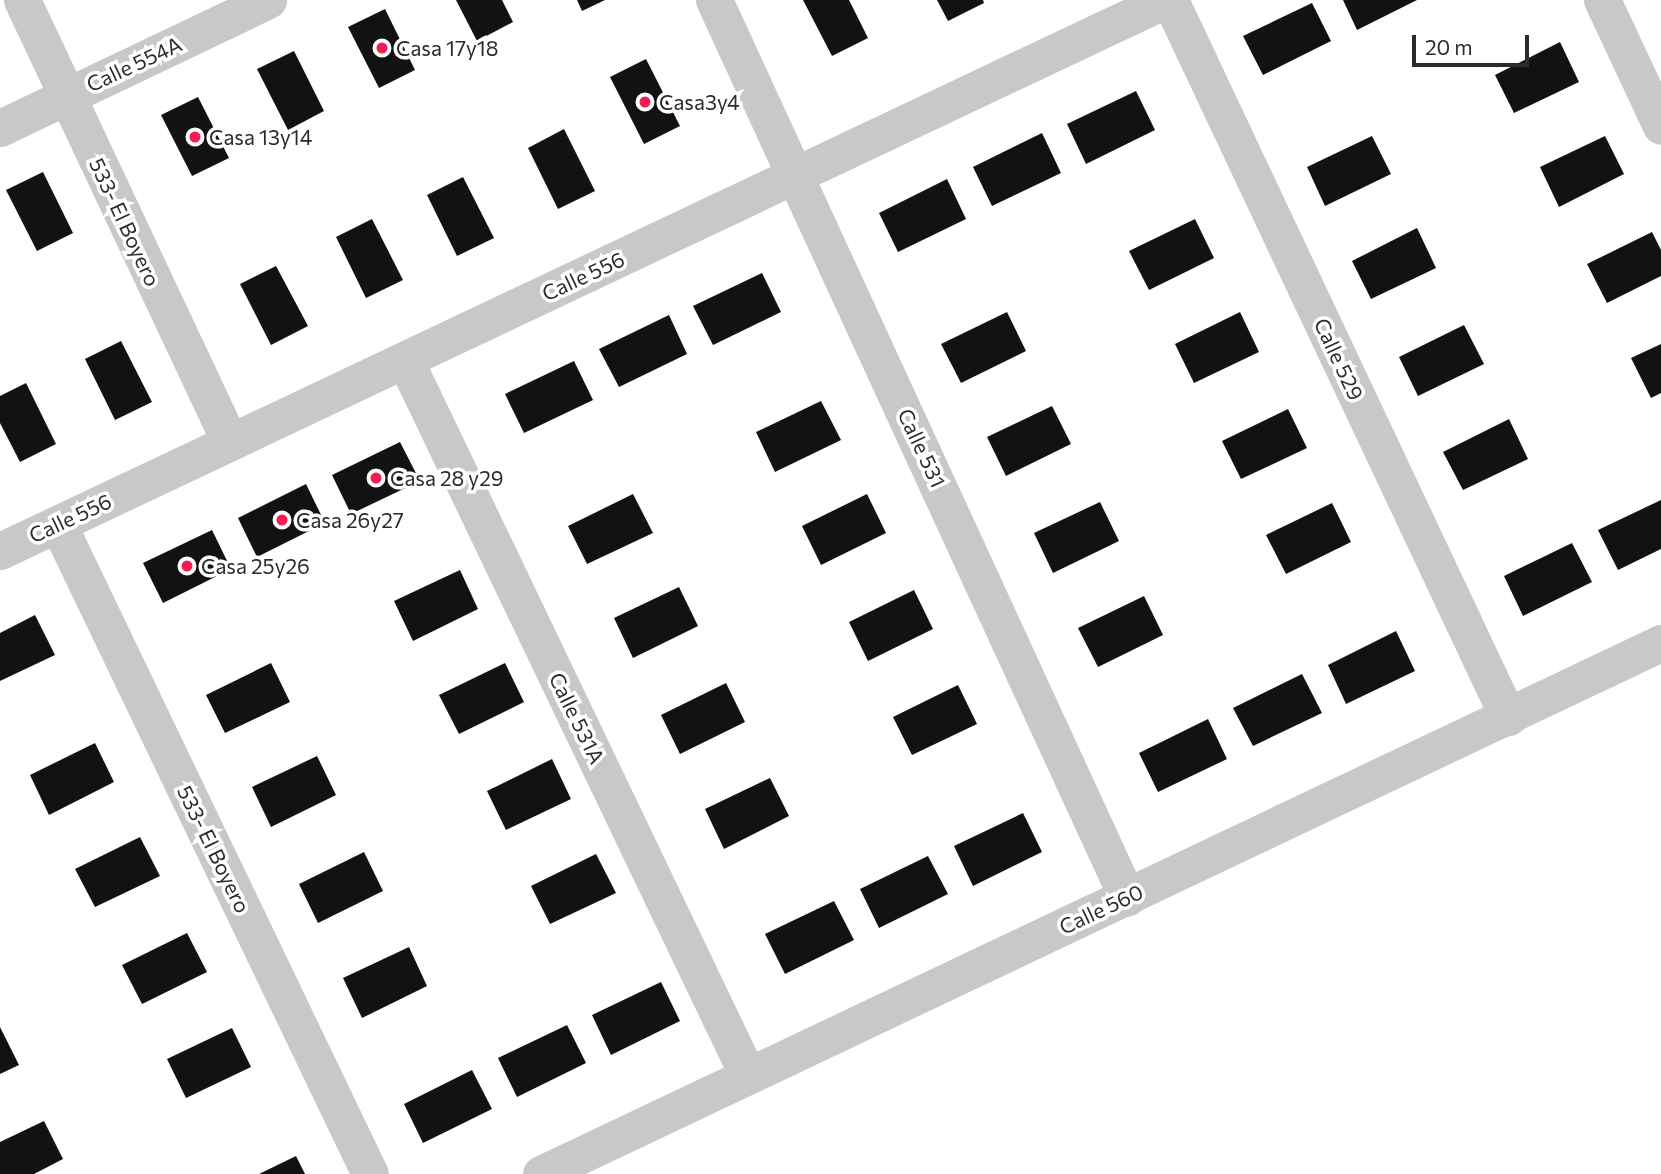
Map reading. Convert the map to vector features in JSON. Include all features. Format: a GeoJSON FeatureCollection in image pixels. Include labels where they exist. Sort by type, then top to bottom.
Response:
{"type":"FeatureCollection","features":[{"type":"Feature","properties":{"kind":"street","name":"533- El Boyero"},"geometry":{"type":"LineString","coordinates":[[22,0],[65,97],[230,442]]}},
{"type":"Feature","properties":{"kind":"street","name":"Calle 554A"},"geometry":{"type":"LineString","coordinates":[[0,128],[268,0]]}},
{"type":"Feature","properties":{"kind":"street","name":"Calle 531"},"geometry":{"type":"LineString","coordinates":[[714,0],[1127,897]]}},
{"type":"Feature","properties":{"kind":"street","name":"Calle 556"},"geometry":{"type":"LineString","coordinates":[[0,551],[1167,0]]}},
{"type":"Feature","properties":{"kind":"street","name":"Calle 529"},"geometry":{"type":"LineString","coordinates":[[1167,0],[1508,717]]}},
{"type":"Feature","properties":{"kind":"street"},"geometry":{"type":"LineString","coordinates":[[1602,0],[1661,126]]}},
{"type":"Feature","properties":{"kind":"street","name":"Calle 531A"},"geometry":{"type":"LineString","coordinates":[[405,360],[748,1076]]}},
{"type":"Feature","properties":{"kind":"street","name":"533- El Boyero"},"geometry":{"type":"LineString","coordinates":[[58,524],[370,1174]]}},
{"type":"Feature","properties":{"kind":"street","name":"Calle 560"},"geometry":{"type":"LineString","coordinates":[[541,1174],[1661,643]]}},
{"type":"Feature","properties":{"kind":"building"},"geometry":{"type":"Polygon","coordinates":[[[456,0],[502,0],[513,22],[477,41],[456,0]]]}},
{"type":"Feature","properties":{"kind":"building"},"geometry":{"type":"Polygon","coordinates":[[[577,0],[605,0],[582,11],[577,0]]]}},
{"type":"Feature","properties":{"kind":"building"},"geometry":{"type":"Polygon","coordinates":[[[803,0],[849,0],[868,38],[832,56],[803,0]]]}},
{"type":"Feature","properties":{"kind":"building"},"geometry":{"type":"Polygon","coordinates":[[[937,0],[983,0],[984,3],[948,21],[937,0]]]}},
{"type":"Feature","properties":{"kind":"building"},"geometry":{"type":"Polygon","coordinates":[[[1343,0],[1417,0],[1357,30],[1343,0]]]}},
{"type":"Feature","properties":{"kind":"building"},"geometry":{"type":"Polygon","coordinates":[[[1312,3],[1331,41],[1263,75],[1243,36],[1312,3]]]}},
{"type":"Feature","properties":{"kind":"building","name":"Casa 17y18"},"geometry":{"type":"Polygon","coordinates":[[[385,9],[415,70],[379,88],[348,27],[385,9]]]}},
{"type":"Feature","properties":{"kind":"building"},"geometry":{"type":"Polygon","coordinates":[[[1560,42],[1579,82],[1514,113],[1495,75],[1560,42]]]}},
{"type":"Feature","properties":{"kind":"building"},"geometry":{"type":"Polygon","coordinates":[[[294,51],[324,111],[288,130],[257,69],[294,51]]]}},
{"type":"Feature","properties":{"kind":"building","name":"Casa3y4"},"geometry":{"type":"Polygon","coordinates":[[[646,59],[680,126],[644,144],[610,77],[646,59]]]}},
{"type":"Feature","properties":{"kind":"building"},"geometry":{"type":"Polygon","coordinates":[[[1136,91],[1155,130],[1086,164],[1067,124],[1136,91]]]}},
{"type":"Feature","properties":{"kind":"building","name":"Casa 13y14"},"geometry":{"type":"Polygon","coordinates":[[[198,97],[229,158],[192,176],[161,115],[198,97]]]}},
{"type":"Feature","properties":{"kind":"building"},"geometry":{"type":"Polygon","coordinates":[[[564,129],[595,191],[558,209],[528,148],[564,129]]]}},
{"type":"Feature","properties":{"kind":"building"},"geometry":{"type":"Polygon","coordinates":[[[1042,133],[1061,173],[992,206],[973,167],[1042,133]]]}},
{"type":"Feature","properties":{"kind":"building"},"geometry":{"type":"Polygon","coordinates":[[[1372,136],[1391,174],[1325,206],[1307,167],[1372,136]]]}},
{"type":"Feature","properties":{"kind":"building"},"geometry":{"type":"Polygon","coordinates":[[[1605,136],[1624,174],[1559,207],[1540,167],[1605,136]]]}},
{"type":"Feature","properties":{"kind":"building"},"geometry":{"type":"Polygon","coordinates":[[[43,172],[73,233],[37,251],[6,190],[43,172]]]}},
{"type":"Feature","properties":{"kind":"building"},"geometry":{"type":"Polygon","coordinates":[[[463,177],[494,238],[457,256],[427,195],[463,177]]]}},
{"type":"Feature","properties":{"kind":"building"},"geometry":{"type":"Polygon","coordinates":[[[947,179],[966,219],[898,252],[879,213],[947,179]]]}},
{"type":"Feature","properties":{"kind":"building"},"geometry":{"type":"Polygon","coordinates":[[[372,219],[403,280],[366,298],[336,237],[372,219]]]}},
{"type":"Feature","properties":{"kind":"building"},"geometry":{"type":"Polygon","coordinates":[[[1195,219],[1214,258],[1149,290],[1129,251],[1195,219]]]}},
{"type":"Feature","properties":{"kind":"building"},"geometry":{"type":"Polygon","coordinates":[[[1417,228],[1436,268],[1371,299],[1352,261],[1417,228]]]}},
{"type":"Feature","properties":{"kind":"building"},"geometry":{"type":"Polygon","coordinates":[[[1652,232],[1661,250],[1661,276],[1607,303],[1587,264],[1652,232]]]}},
{"type":"Feature","properties":{"kind":"building"},"geometry":{"type":"Polygon","coordinates":[[[276,266],[308,326],[271,345],[240,284],[276,266]]]}},
{"type":"Feature","properties":{"kind":"building"},"geometry":{"type":"Polygon","coordinates":[[[762,273],[781,312],[713,345],[693,306],[762,273]]]}},
{"type":"Feature","properties":{"kind":"building"},"geometry":{"type":"Polygon","coordinates":[[[1007,312],[1026,351],[961,383],[941,344],[1007,312]]]}},
{"type":"Feature","properties":{"kind":"building"},"geometry":{"type":"Polygon","coordinates":[[[1240,312],[1259,352],[1194,383],[1175,344],[1240,312]]]}},
{"type":"Feature","properties":{"kind":"building"},"geometry":{"type":"Polygon","coordinates":[[[669,315],[687,354],[619,387],[599,349],[669,315]]]}},
{"type":"Feature","properties":{"kind":"building"},"geometry":{"type":"Polygon","coordinates":[[[1464,325],[1484,364],[1418,396],[1399,357],[1464,325]]]}},
{"type":"Feature","properties":{"kind":"building"},"geometry":{"type":"Polygon","coordinates":[[[121,341],[152,402],[115,420],[85,359],[121,341]]]}},
{"type":"Feature","properties":{"kind":"building"},"geometry":{"type":"Polygon","coordinates":[[[1661,344],[1661,393],[1651,398],[1631,358],[1661,344]]]}},
{"type":"Feature","properties":{"kind":"building"},"geometry":{"type":"Polygon","coordinates":[[[574,361],[593,400],[524,433],[505,394],[574,361]]]}},
{"type":"Feature","properties":{"kind":"building"},"geometry":{"type":"Polygon","coordinates":[[[26,383],[56,444],[20,462],[0,423],[0,396],[26,383]]]}},
{"type":"Feature","properties":{"kind":"building"},"geometry":{"type":"Polygon","coordinates":[[[821,401],[841,440],[775,472],[756,432],[821,401]]]}},
{"type":"Feature","properties":{"kind":"building"},"geometry":{"type":"Polygon","coordinates":[[[1052,406],[1071,444],[1006,476],[987,437],[1052,406]]]}},
{"type":"Feature","properties":{"kind":"building"},"geometry":{"type":"Polygon","coordinates":[[[1288,409],[1307,448],[1241,479],[1222,441],[1288,409]]]}},
{"type":"Feature","properties":{"kind":"building"},"geometry":{"type":"Polygon","coordinates":[[[1509,419],[1528,459],[1463,490],[1443,452],[1509,419]]]}},
{"type":"Feature","properties":{"kind":"building","name":"Casa 28 y29"},"geometry":{"type":"Polygon","coordinates":[[[400,442],[420,481],[351,514],[332,475],[400,442]]]}},
{"type":"Feature","properties":{"kind":"building","name":"Casa 26y27"},"geometry":{"type":"Polygon","coordinates":[[[306,484],[325,523],[257,557],[238,518],[306,484]]]}},
{"type":"Feature","properties":{"kind":"building"},"geometry":{"type":"Polygon","coordinates":[[[633,494],[653,533],[587,564],[568,526],[633,494]]]}},
{"type":"Feature","properties":{"kind":"building"},"geometry":{"type":"Polygon","coordinates":[[[867,494],[886,533],[821,565],[802,526],[867,494]]]}},
{"type":"Feature","properties":{"kind":"building"},"geometry":{"type":"Polygon","coordinates":[[[1661,500],[1661,549],[1618,570],[1598,530],[1661,500]]]}},
{"type":"Feature","properties":{"kind":"building"},"geometry":{"type":"Polygon","coordinates":[[[1100,502],[1119,541],[1053,573],[1034,533],[1100,502]]]}},
{"type":"Feature","properties":{"kind":"building"},"geometry":{"type":"Polygon","coordinates":[[[1332,503],[1351,542],[1286,574],[1266,535],[1332,503]]]}},
{"type":"Feature","properties":{"kind":"building","name":"Casa 25y26"},"geometry":{"type":"Polygon","coordinates":[[[212,530],[231,569],[163,603],[143,563],[212,530]]]}},
{"type":"Feature","properties":{"kind":"building"},"geometry":{"type":"Polygon","coordinates":[[[1572,543],[1592,582],[1523,616],[1504,576],[1572,543]]]}},
{"type":"Feature","properties":{"kind":"building"},"geometry":{"type":"Polygon","coordinates":[[[460,570],[478,609],[413,641],[394,601],[460,570]]]}},
{"type":"Feature","properties":{"kind":"building"},"geometry":{"type":"Polygon","coordinates":[[[679,587],[698,626],[633,658],[614,618],[679,587]]]}},
{"type":"Feature","properties":{"kind":"building"},"geometry":{"type":"Polygon","coordinates":[[[914,590],[933,629],[868,661],[849,622],[914,590]]]}},
{"type":"Feature","properties":{"kind":"building"},"geometry":{"type":"Polygon","coordinates":[[[1144,596],[1163,635],[1098,667],[1078,628],[1144,596]]]}},
{"type":"Feature","properties":{"kind":"building"},"geometry":{"type":"Polygon","coordinates":[[[35,615],[55,655],[0,681],[0,633],[35,615]]]}},
{"type":"Feature","properties":{"kind":"building"},"geometry":{"type":"Polygon","coordinates":[[[1396,631],[1415,671],[1346,704],[1328,665],[1396,631]]]}},
{"type":"Feature","properties":{"kind":"building"},"geometry":{"type":"Polygon","coordinates":[[[271,663],[290,702],[225,733],[206,695],[271,663]]]}},
{"type":"Feature","properties":{"kind":"building"},"geometry":{"type":"Polygon","coordinates":[[[505,663],[524,702],[459,734],[439,695],[505,663]]]}},
{"type":"Feature","properties":{"kind":"building"},"geometry":{"type":"Polygon","coordinates":[[[1302,674],[1322,713],[1253,746],[1233,708],[1302,674]]]}},
{"type":"Feature","properties":{"kind":"building"},"geometry":{"type":"Polygon","coordinates":[[[726,683],[745,722],[680,754],[661,715],[726,683]]]}},
{"type":"Feature","properties":{"kind":"building"},"geometry":{"type":"Polygon","coordinates":[[[958,685],[977,724],[912,755],[893,717],[958,685]]]}},
{"type":"Feature","properties":{"kind":"building"},"geometry":{"type":"Polygon","coordinates":[[[1208,719],[1227,759],[1158,792],[1139,753],[1208,719]]]}},
{"type":"Feature","properties":{"kind":"building"},"geometry":{"type":"Polygon","coordinates":[[[95,743],[114,782],[49,815],[30,775],[95,743]]]}},
{"type":"Feature","properties":{"kind":"building"},"geometry":{"type":"Polygon","coordinates":[[[317,756],[336,795],[271,827],[252,787],[317,756]]]}},
{"type":"Feature","properties":{"kind":"building"},"geometry":{"type":"Polygon","coordinates":[[[552,759],[571,799],[506,830],[487,791],[552,759]]]}},
{"type":"Feature","properties":{"kind":"building"},"geometry":{"type":"Polygon","coordinates":[[[770,778],[789,816],[724,849],[705,809],[770,778]]]}},
{"type":"Feature","properties":{"kind":"building"},"geometry":{"type":"Polygon","coordinates":[[[1023,813],[1042,852],[973,886],[954,846],[1023,813]]]}},
{"type":"Feature","properties":{"kind":"building"},"geometry":{"type":"Polygon","coordinates":[[[140,837],[160,876],[95,907],[75,869],[140,837]]]}},
{"type":"Feature","properties":{"kind":"building"},"geometry":{"type":"Polygon","coordinates":[[[364,852],[383,891],[318,923],[299,884],[364,852]]]}},
{"type":"Feature","properties":{"kind":"building"},"geometry":{"type":"Polygon","coordinates":[[[596,854],[616,893],[550,924],[531,886],[596,854]]]}},
{"type":"Feature","properties":{"kind":"building"},"geometry":{"type":"Polygon","coordinates":[[[928,856],[948,894],[879,928],[860,889],[928,856]]]}},
{"type":"Feature","properties":{"kind":"building"},"geometry":{"type":"Polygon","coordinates":[[[834,901],[854,940],[785,974],[765,934],[834,901]]]}},
{"type":"Feature","properties":{"kind":"building"},"geometry":{"type":"Polygon","coordinates":[[[187,933],[207,972],[142,1004],[122,965],[187,933]]]}},
{"type":"Feature","properties":{"kind":"building"},"geometry":{"type":"Polygon","coordinates":[[[409,947],[427,986],[362,1018],[343,978],[409,947]]]}},
{"type":"Feature","properties":{"kind":"building"},"geometry":{"type":"Polygon","coordinates":[[[661,982],[680,1021],[611,1055],[592,1015],[661,982]]]}},
{"type":"Feature","properties":{"kind":"building"},"geometry":{"type":"Polygon","coordinates":[[[567,1025],[586,1063],[517,1097],[498,1058],[567,1025]]]}},
{"type":"Feature","properties":{"kind":"building"},"geometry":{"type":"Polygon","coordinates":[[[0,1027],[19,1065],[0,1074],[0,1027]]]}},
{"type":"Feature","properties":{"kind":"building"},"geometry":{"type":"Polygon","coordinates":[[[232,1028],[251,1067],[186,1098],[167,1059],[232,1028]]]}},
{"type":"Feature","properties":{"kind":"building"},"geometry":{"type":"Polygon","coordinates":[[[472,1070],[492,1109],[423,1143],[404,1104],[472,1070]]]}},
{"type":"Feature","properties":{"kind":"building"},"geometry":{"type":"Polygon","coordinates":[[[44,1121],[63,1159],[34,1174],[0,1174],[0,1142],[44,1121]]]}},
{"type":"Feature","properties":{"kind":"building"},"geometry":{"type":"Polygon","coordinates":[[[296,1156],[305,1174],[259,1174],[296,1156]]]}},
{"type":"Feature","properties":{"kind":"place","name":"Casa 17y18"},"geometry":{"type":"Point","coordinates":[382,48]}},
{"type":"Feature","properties":{"kind":"place","name":"Casa3y4"},"geometry":{"type":"Point","coordinates":[645,102]}},
{"type":"Feature","properties":{"kind":"place","name":"Casa 13y14"},"geometry":{"type":"Point","coordinates":[195,137]}},
{"type":"Feature","properties":{"kind":"place","name":"Casa 28 y29"},"geometry":{"type":"Point","coordinates":[376,478]}},
{"type":"Feature","properties":{"kind":"place","name":"Casa 26y27"},"geometry":{"type":"Point","coordinates":[282,520]}},
{"type":"Feature","properties":{"kind":"place","name":"Casa 25y26"},"geometry":{"type":"Point","coordinates":[187,566]}}]}
